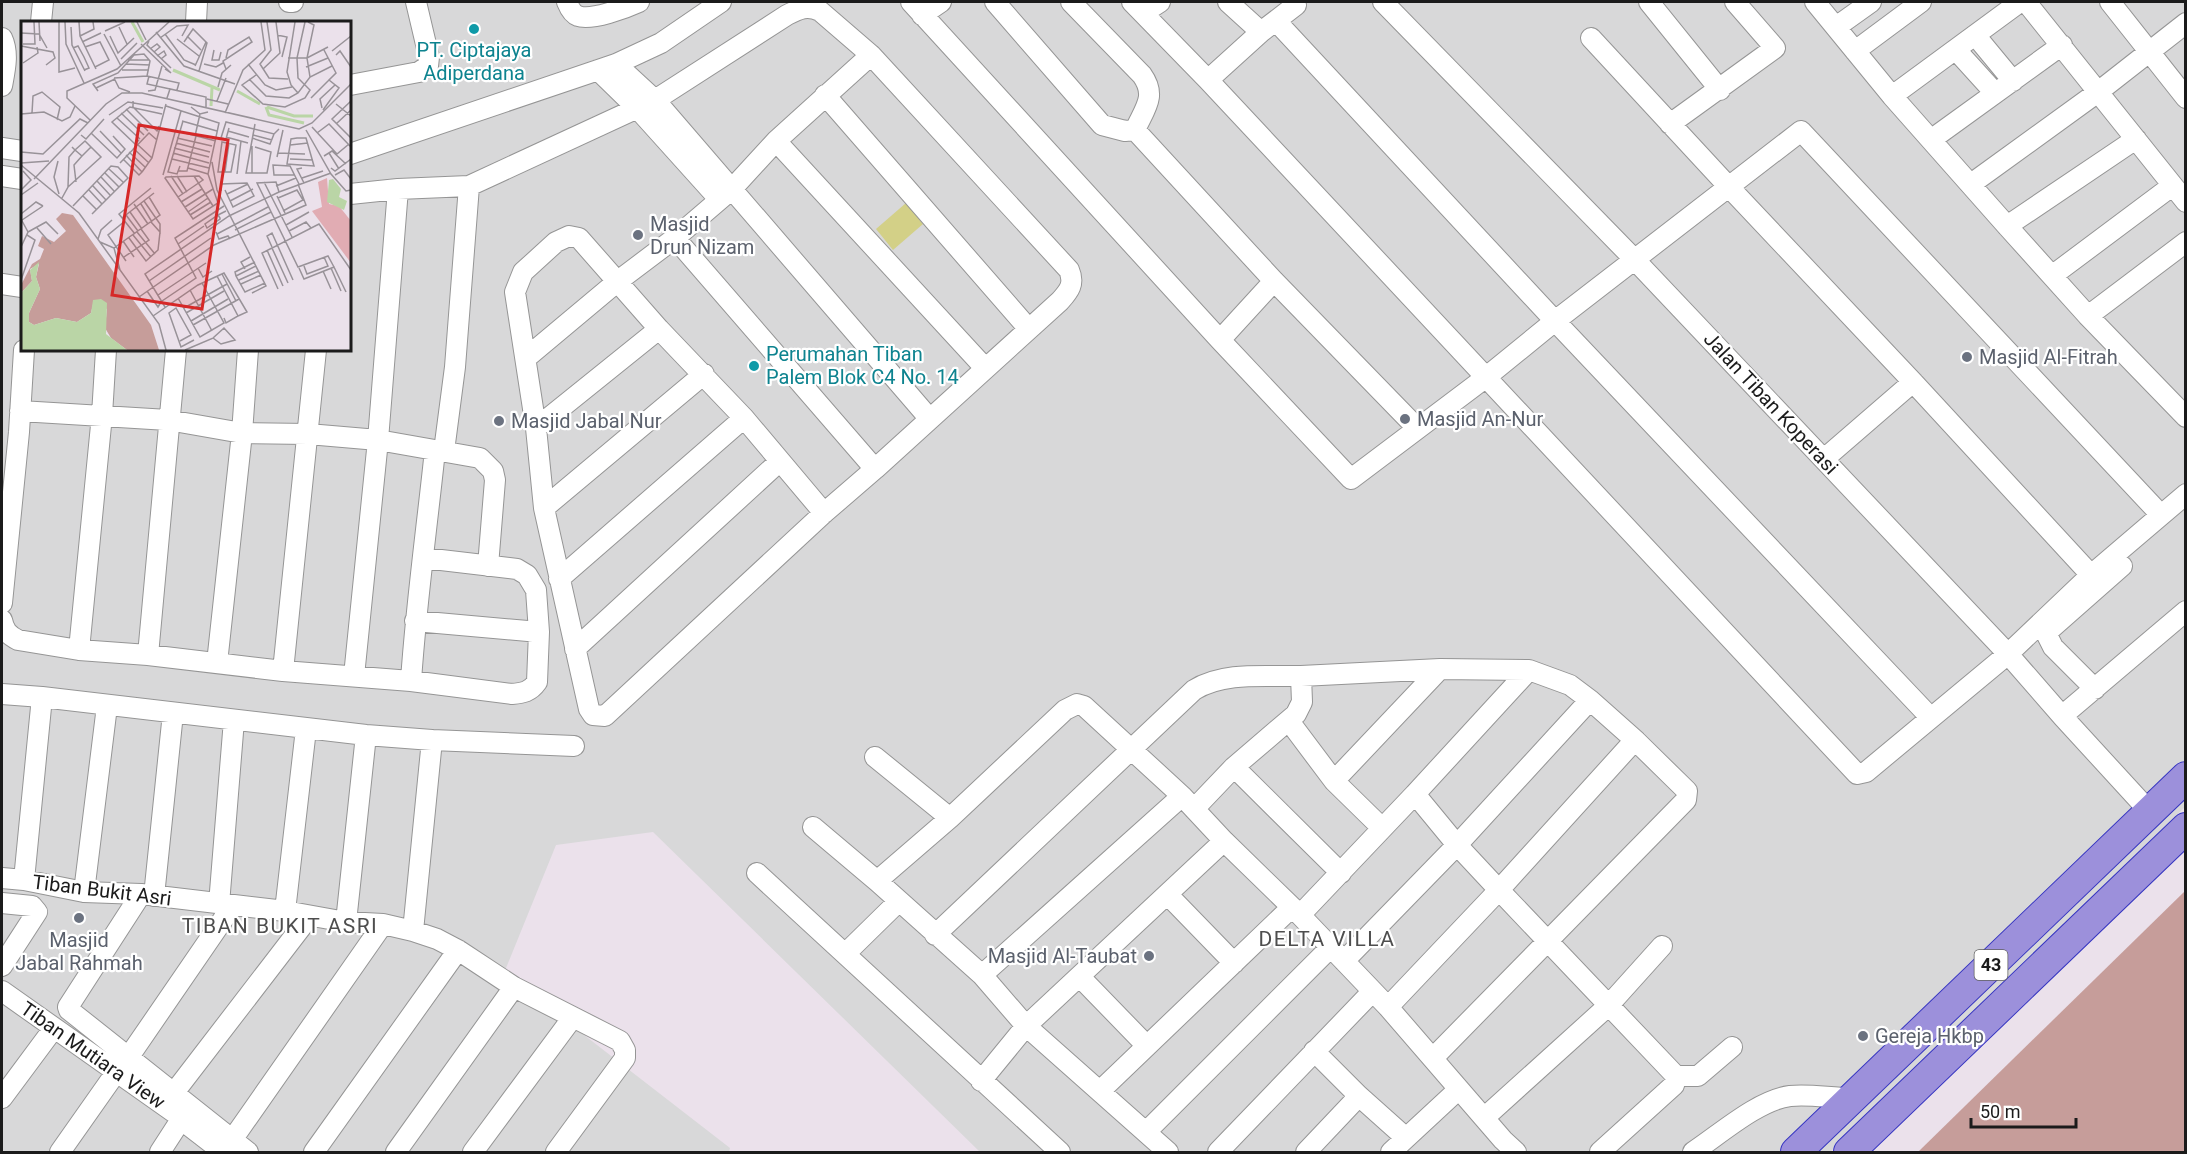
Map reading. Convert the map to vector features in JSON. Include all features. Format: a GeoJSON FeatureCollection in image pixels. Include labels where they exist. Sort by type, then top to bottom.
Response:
{"type":"FeatureCollection","features":[{"type":"Feature","properties":{"kind":"highway","name":"43"},"geometry":{"type":"LineString","coordinates":[[1796,1152],[2186,777]]}},
{"type":"Feature","properties":{"kind":"highway","name":"43"},"geometry":{"type":"LineString","coordinates":[[1849,1152],[2186,828]]}},
{"type":"Feature","properties":{"kind":"street"},"geometry":{"type":"LineString","coordinates":[[41,21],[43,2]]}},
{"type":"Feature","properties":{"kind":"street"},"geometry":{"type":"LineString","coordinates":[[196,21],[197,2]]}},
{"type":"Feature","properties":{"kind":"street"},"geometry":{"type":"LineString","coordinates":[[351,85],[418,72],[428,66],[429,57],[416,2]]}},
{"type":"Feature","properties":{"kind":"street"},"geometry":{"type":"LineString","coordinates":[[567,2],[574,14],[587,17],[625,8],[639,2]]}},
{"type":"Feature","properties":{"kind":"street"},"geometry":{"type":"LineString","coordinates":[[941,2],[916,8],[1348,478],[1354,478],[1485,378],[1798,131],[1802,131],[2161,514]]}},
{"type":"Feature","properties":{"kind":"street"},"geometry":{"type":"LineString","coordinates":[[995,2],[1102,125],[1125,131],[1135,130]]}},
{"type":"Feature","properties":{"kind":"street"},"geometry":{"type":"LineString","coordinates":[[1071,2],[1149,84],[1150,97],[1135,130]]}},
{"type":"Feature","properties":{"kind":"street"},"geometry":{"type":"LineString","coordinates":[[1228,2],[1269,27],[1555,321],[1931,718]]}},
{"type":"Feature","properties":{"kind":"street","name":"Jalan Tiban Koperasi"},"geometry":{"type":"LineString","coordinates":[[1383,2],[1635,260],[1824,459],[2008,654],[2150,812]]}},
{"type":"Feature","properties":{"kind":"street"},"geometry":{"type":"LineString","coordinates":[[1649,2],[1720,90]]}},
{"type":"Feature","properties":{"kind":"street"},"geometry":{"type":"LineString","coordinates":[[1670,124],[1775,48],[1735,2]]}},
{"type":"Feature","properties":{"kind":"street"},"geometry":{"type":"LineString","coordinates":[[1815,2],[1892,96],[2007,226],[2088,316],[2186,417]]}},
{"type":"Feature","properties":{"kind":"street"},"geometry":{"type":"LineString","coordinates":[[1846,39],[1871,2]]}},
{"type":"Feature","properties":{"kind":"street"},"geometry":{"type":"LineString","coordinates":[[1846,39],[1872,38],[1921,2]]}},
{"type":"Feature","properties":{"kind":"street"},"geometry":{"type":"LineString","coordinates":[[1892,96],[2020,2]]}},
{"type":"Feature","properties":{"kind":"street"},"geometry":{"type":"LineString","coordinates":[[2026,2],[2186,202]]}},
{"type":"Feature","properties":{"kind":"street"},"geometry":{"type":"LineString","coordinates":[[2110,2],[2186,98]]}},
{"type":"Feature","properties":{"kind":"street"},"geometry":{"type":"LineString","coordinates":[[351,154],[607,67],[661,43],[709,4]]}},
{"type":"Feature","properties":{"kind":"street"},"geometry":{"type":"LineString","coordinates":[[1150,4],[1208,80],[1857,774],[1866,772],[2008,654],[2091,575],[2186,494]]}},
{"type":"Feature","properties":{"kind":"street"},"geometry":{"type":"LineString","coordinates":[[1208,80],[1296,5]]}},
{"type":"Feature","properties":{"kind":"street"},"geometry":{"type":"LineString","coordinates":[[351,194],[469,186],[646,105],[787,15],[802,8],[812,7],[820,10],[871,55],[1069,270],[1072,283],[1070,289],[985,368],[824,513],[605,716],[593,715],[589,709],[559,579],[544,508],[536,428],[515,292],[523,272],[556,242],[569,236],[579,238],[744,418],[824,513]]}},
{"type":"Feature","properties":{"kind":"street"},"geometry":{"type":"LineString","coordinates":[[1971,184],[2098,92],[2186,23]]}},
{"type":"Feature","properties":{"kind":"street"},"geometry":{"type":"LineString","coordinates":[[1975,35],[2013,81]]}},
{"type":"Feature","properties":{"kind":"street"},"geometry":{"type":"LineString","coordinates":[[2,38],[6,48],[2,86]]}},
{"type":"Feature","properties":{"kind":"street"},"geometry":{"type":"LineString","coordinates":[[1591,38],[2091,575]]}},
{"type":"Feature","properties":{"kind":"street"},"geometry":{"type":"LineString","coordinates":[[1932,139],[2062,45]]}},
{"type":"Feature","properties":{"kind":"street"},"geometry":{"type":"LineString","coordinates":[[1956,50],[1995,93]]}},
{"type":"Feature","properties":{"kind":"street"},"geometry":{"type":"LineString","coordinates":[[526,358],[725,195],[776,141],[871,55]]}},
{"type":"Feature","properties":{"kind":"street"},"geometry":{"type":"LineString","coordinates":[[607,67],[646,105],[928,418]]}},
{"type":"Feature","properties":{"kind":"street"},"geometry":{"type":"LineString","coordinates":[[825,95],[1028,328]]}},
{"type":"Feature","properties":{"kind":"street"},"geometry":{"type":"LineString","coordinates":[[1135,130],[1274,281],[1417,428]]}},
{"type":"Feature","properties":{"kind":"street"},"geometry":{"type":"LineString","coordinates":[[2007,226],[2136,139]]}},
{"type":"Feature","properties":{"kind":"street"},"geometry":{"type":"LineString","coordinates":[[776,141],[985,368]]}},
{"type":"Feature","properties":{"kind":"street"},"geometry":{"type":"LineString","coordinates":[[2,148],[21,151]]}},
{"type":"Feature","properties":{"kind":"street"},"geometry":{"type":"LineString","coordinates":[[2,176],[21,179]]}},
{"type":"Feature","properties":{"kind":"street"},"geometry":{"type":"LineString","coordinates":[[411,681],[415,621],[440,450],[455,367],[469,186]]}},
{"type":"Feature","properties":{"kind":"street"},"geometry":{"type":"LineString","coordinates":[[2053,276],[2172,186]]}},
{"type":"Feature","properties":{"kind":"street"},"geometry":{"type":"LineString","coordinates":[[354,676],[378,440],[398,189]]}},
{"type":"Feature","properties":{"kind":"street"},"geometry":{"type":"LineString","coordinates":[[675,238],[875,469]]}},
{"type":"Feature","properties":{"kind":"street"},"geometry":{"type":"LineString","coordinates":[[2088,316],[2186,242]]}},
{"type":"Feature","properties":{"kind":"street"},"geometry":{"type":"LineString","coordinates":[[1220,340],[1274,281]]}},
{"type":"Feature","properties":{"kind":"street"},"geometry":{"type":"LineString","coordinates":[[2,284],[21,287]]}},
{"type":"Feature","properties":{"kind":"street"},"geometry":{"type":"LineString","coordinates":[[536,428],[660,329]]}},
{"type":"Feature","properties":{"kind":"street"},"geometry":{"type":"LineString","coordinates":[[2,603],[10,430],[20,411],[24,351]]}},
{"type":"Feature","properties":{"kind":"street"},"geometry":{"type":"LineString","coordinates":[[79,650],[102,415],[106,351]]}},
{"type":"Feature","properties":{"kind":"street"},"geometry":{"type":"LineString","coordinates":[[148,656],[176,351]]}},
{"type":"Feature","properties":{"kind":"street"},"geometry":{"type":"LineString","coordinates":[[217,663],[242,433],[248,351]]}},
{"type":"Feature","properties":{"kind":"street"},"geometry":{"type":"LineString","coordinates":[[283,671],[316,351]]}},
{"type":"Feature","properties":{"kind":"street"},"geometry":{"type":"LineString","coordinates":[[544,508],[704,374]]}},
{"type":"Feature","properties":{"kind":"street"},"geometry":{"type":"LineString","coordinates":[[1824,459],[1913,382]]}},
{"type":"Feature","properties":{"kind":"street"},"geometry":{"type":"LineString","coordinates":[[20,411],[168,420],[242,433],[308,434],[378,440],[480,458],[493,471],[495,480],[488,566]]}},
{"type":"Feature","properties":{"kind":"street"},"geometry":{"type":"LineString","coordinates":[[559,579],[744,418]]}},
{"type":"Feature","properties":{"kind":"street"},"geometry":{"type":"LineString","coordinates":[[575,649],[780,461]]}},
{"type":"Feature","properties":{"kind":"street"},"geometry":{"type":"LineString","coordinates":[[2095,689],[2053,646],[2046,633],[2186,507]]}},
{"type":"Feature","properties":{"kind":"street"},"geometry":{"type":"LineString","coordinates":[[2,620],[5,630],[18,640],[79,650],[283,671],[411,681],[512,694],[525,693],[532,689],[537,682],[538,632],[536,590],[531,580],[517,569],[424,558]]}},
{"type":"Feature","properties":{"kind":"street"},"geometry":{"type":"LineString","coordinates":[[2062,716],[2186,611]]}},
{"type":"Feature","properties":{"kind":"street"},"geometry":{"type":"LineString","coordinates":[[415,621],[538,632]]}},
{"type":"Feature","properties":{"kind":"street"},"geometry":{"type":"LineString","coordinates":[[1334,781],[1440,669]]}},
{"type":"Feature","properties":{"kind":"street"},"geometry":{"type":"LineString","coordinates":[[935,935],[1130,748],[1204,683],[1229,678],[1440,669],[1529,670],[1570,685],[1590,700],[1684,787],[1688,795],[1686,800],[1549,942],[1433,1058]]}},
{"type":"Feature","properties":{"kind":"street"},"geometry":{"type":"LineString","coordinates":[[1100,1091],[1234,963],[1341,873],[1529,670]]}},
{"type":"Feature","properties":{"kind":"street"},"geometry":{"type":"LineString","coordinates":[[982,975],[1188,802],[1289,721],[1300,709],[1301,676]]}},
{"type":"Feature","properties":{"kind":"street"},"geometry":{"type":"LineString","coordinates":[[2,694],[366,735],[574,746]]}},
{"type":"Feature","properties":{"kind":"street"},"geometry":{"type":"LineString","coordinates":[[24,880],[42,697]]}},
{"type":"Feature","properties":{"kind":"street"},"geometry":{"type":"LineString","coordinates":[[1344,961],[1457,845],[1590,700]]}},
{"type":"Feature","properties":{"kind":"street"},"geometry":{"type":"LineString","coordinates":[[878,881],[1071,706],[1077,704],[1084,706],[1188,802],[1388,1007],[1484,1118],[1503,1148]]}},
{"type":"Feature","properties":{"kind":"street"},"geometry":{"type":"LineString","coordinates":[[84,892],[107,706]]}},
{"type":"Feature","properties":{"kind":"street"},"geometry":{"type":"LineString","coordinates":[[173,713],[148,895],[68,1006],[70,1014],[123,1064],[173,1094],[227,1146],[248,1152]]}},
{"type":"Feature","properties":{"kind":"street"},"geometry":{"type":"LineString","coordinates":[[60,1152],[123,1064],[226,904],[234,720]]}},
{"type":"Feature","properties":{"kind":"street"},"geometry":{"type":"LineString","coordinates":[[1289,721],[1334,781],[1382,828]]}},
{"type":"Feature","properties":{"kind":"street"},"geometry":{"type":"LineString","coordinates":[[285,911],[306,729]]}},
{"type":"Feature","properties":{"kind":"street"},"geometry":{"type":"LineString","coordinates":[[346,922],[366,735]]}},
{"type":"Feature","properties":{"kind":"street"},"geometry":{"type":"LineString","coordinates":[[412,931],[432,740]]}},
{"type":"Feature","properties":{"kind":"street"},"geometry":{"type":"LineString","coordinates":[[1388,1007],[1499,891],[1635,740]]}},
{"type":"Feature","properties":{"kind":"street"},"geometry":{"type":"LineString","coordinates":[[875,758],[950,818]]}},
{"type":"Feature","properties":{"kind":"street"},"geometry":{"type":"LineString","coordinates":[[1234,767],[1341,873]]}},
{"type":"Feature","properties":{"kind":"street"},"geometry":{"type":"LineString","coordinates":[[1415,794],[1499,891],[1676,1076],[1698,1076],[1732,1047]]}},
{"type":"Feature","properties":{"kind":"street"},"geometry":{"type":"LineString","coordinates":[[813,827],[878,881],[935,935],[982,975],[1026,1026],[1168,1152]]}},
{"type":"Feature","properties":{"kind":"street"},"geometry":{"type":"LineString","coordinates":[[981,1081],[1026,1026],[1224,841]]}},
{"type":"Feature","properties":{"kind":"street"},"geometry":{"type":"LineString","coordinates":[[757,873],[1060,1152]]}},
{"type":"Feature","properties":{"kind":"street","name":"Tiban Bukit Asri"},"geometry":{"type":"LineString","coordinates":[[2,878],[84,892],[148,895],[285,911],[346,922],[383,924],[437,939],[514,987],[620,1041],[625,1050],[625,1058],[556,1152]]}},
{"type":"Feature","properties":{"kind":"street"},"geometry":{"type":"LineString","coordinates":[[1168,895],[1234,963]]}},
{"type":"Feature","properties":{"kind":"street"},"geometry":{"type":"LineString","coordinates":[[845,954],[899,901]]}},
{"type":"Feature","properties":{"kind":"street"},"geometry":{"type":"LineString","coordinates":[[2,903],[32,906],[37,912],[2,966]]}},
{"type":"Feature","properties":{"kind":"street"},"geometry":{"type":"LineString","coordinates":[[173,1094],[309,916]]}},
{"type":"Feature","properties":{"kind":"street"},"geometry":{"type":"LineString","coordinates":[[227,1146],[383,924]]}},
{"type":"Feature","properties":{"kind":"street"},"geometry":{"type":"LineString","coordinates":[[1484,1118],[1608,1006],[1662,946]]}},
{"type":"Feature","properties":{"kind":"street"},"geometry":{"type":"LineString","coordinates":[[1146,1132],[1330,948]]}},
{"type":"Feature","properties":{"kind":"street"},"geometry":{"type":"LineString","coordinates":[[314,1152],[458,950]]}},
{"type":"Feature","properties":{"kind":"street"},"geometry":{"type":"LineString","coordinates":[[1080,977],[1146,1045]]}},
{"type":"Feature","properties":{"kind":"street"},"geometry":{"type":"LineString","coordinates":[[396,1152],[514,987]]}},
{"type":"Feature","properties":{"kind":"street","name":"Tiban Mutiara View"},"geometry":{"type":"LineString","coordinates":[[2,991],[54,1028],[123,1064],[183,1120],[227,1146]]}},
{"type":"Feature","properties":{"kind":"street"},"geometry":{"type":"LineString","coordinates":[[1226,1150],[1314,1051],[1372,992]]}},
{"type":"Feature","properties":{"kind":"street"},"geometry":{"type":"LineString","coordinates":[[473,1152],[573,1017]]}},
{"type":"Feature","properties":{"kind":"street"},"geometry":{"type":"LineString","coordinates":[[2,1098],[54,1028]]}},
{"type":"Feature","properties":{"kind":"street"},"geometry":{"type":"LineString","coordinates":[[1314,1051],[1406,1138]]}},
{"type":"Feature","properties":{"kind":"street"},"geometry":{"type":"LineString","coordinates":[[1600,1152],[1674,1085],[1676,1076]]}},
{"type":"Feature","properties":{"kind":"street"},"geometry":{"type":"LineString","coordinates":[[1391,1152],[1459,1089]]}},
{"type":"Feature","properties":{"kind":"street"},"geometry":{"type":"LineString","coordinates":[[1306,1152],[1359,1096]]}},
{"type":"Feature","properties":{"kind":"street"},"geometry":{"type":"LineString","coordinates":[[1693,1152],[1760,1107],[1776,1100],[1789,1096],[1851,1098]]}},
{"type":"Feature","properties":{"kind":"street","name":"Tiban Mutiara View"},"geometry":{"type":"LineString","coordinates":[[159,1152],[183,1120]]}},
{"type":"Feature","properties":{"kind":"shaded area"},"geometry":{"type":"Polygon","coordinates":[[[2,2],[2185,2],[2185,807],[1830,1152],[980,1152],[653,832],[556,845],[504,973],[730,1148],[729,1152],[2,1152],[2,2]]]}},
{"type":"Feature","properties":{"kind":"shaded area"},"geometry":{"type":"Polygon","coordinates":[[[906,203],[923,224],[893,250],[876,229],[906,203]]]}},
{"type":"Feature","properties":{"kind":"shaded area"},"geometry":{"type":"Polygon","coordinates":[[[2185,891],[2185,1152],[1918,1152],[2185,891]]]}},
{"type":"Feature","properties":{"kind":"place","name":"PT. Ciptajaya Adiperdana"},"geometry":{"type":"Point","coordinates":[474,29]}},
{"type":"Feature","properties":{"kind":"place","name":"Masjid Drun Nizam"},"geometry":{"type":"Point","coordinates":[638,235]}},
{"type":"Feature","properties":{"kind":"place","name":"Masjid Al-Fitrah"},"geometry":{"type":"Point","coordinates":[1967,357]}},
{"type":"Feature","properties":{"kind":"place","name":"Perumahan Tiban Palem Blok C4 No. 14"},"geometry":{"type":"Point","coordinates":[754,366]}},
{"type":"Feature","properties":{"kind":"place","name":"Masjid An-Nur"},"geometry":{"type":"Point","coordinates":[1405,419]}},
{"type":"Feature","properties":{"kind":"place","name":"Masjid Jabal Nur"},"geometry":{"type":"Point","coordinates":[499,421]}},
{"type":"Feature","properties":{"kind":"place","name":"Masjid Jabal Rahmah"},"geometry":{"type":"Point","coordinates":[79,918]}},
{"type":"Feature","properties":{"kind":"place","name":"Masjid Al-Taubat"},"geometry":{"type":"Point","coordinates":[1149,956]}},
{"type":"Feature","properties":{"kind":"place","name":"Gereja Hkbp"},"geometry":{"type":"Point","coordinates":[1863,1036]}},
{"type":"Feature","properties":{"kind":"district","name":"TIBAN BUKIT ASRI"},"geometry":{"type":"Point","coordinates":[280,926]}},
{"type":"Feature","properties":{"kind":"district","name":"DELTA VILLA"},"geometry":{"type":"Point","coordinates":[1327,939]}}]}
